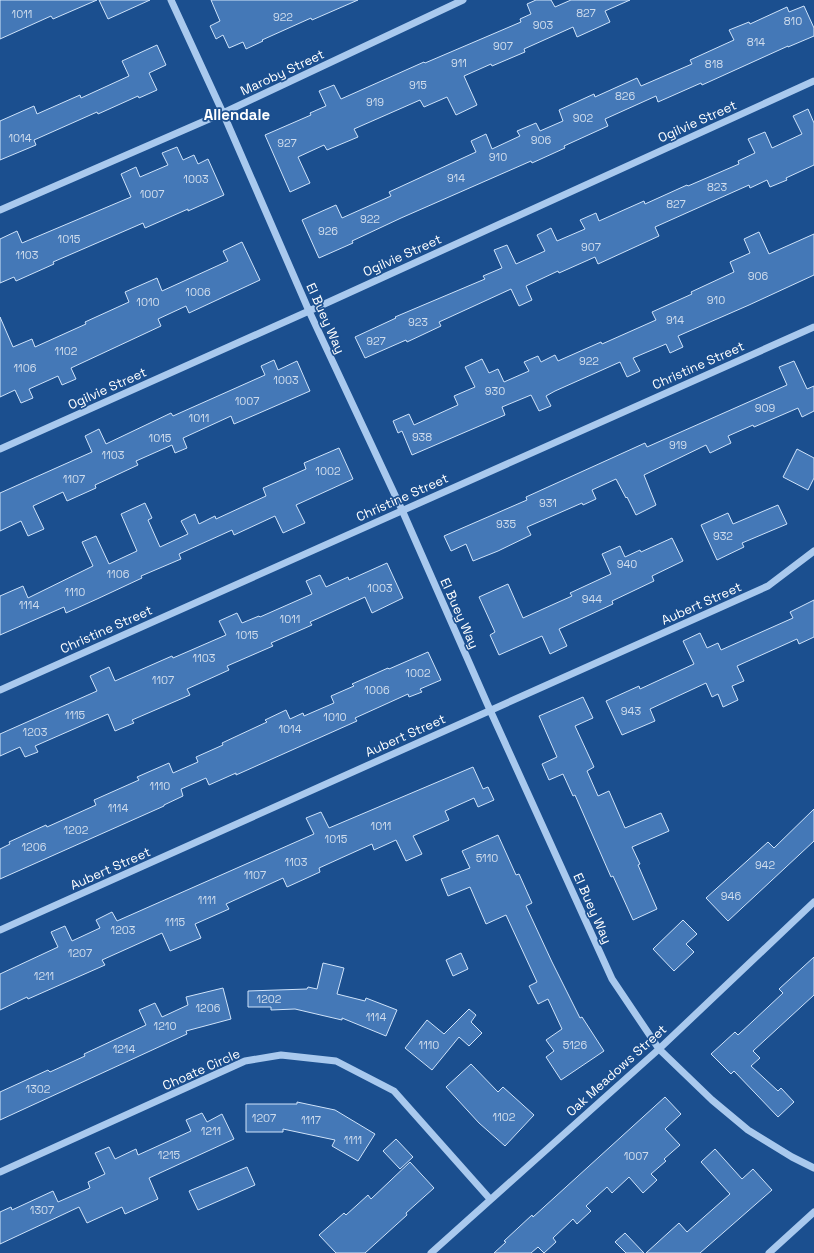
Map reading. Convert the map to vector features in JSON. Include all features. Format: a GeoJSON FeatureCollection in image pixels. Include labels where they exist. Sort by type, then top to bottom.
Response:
{"type":"FeatureCollection","features":[{"type":"Feature","properties":{"kind":"street","name":"El Buey Way"},"geometry":{"type":"LineString","coordinates":[[171,0],[223,113],[309,311],[402,510],[490,710],[612,980],[659,1049],[712,1100],[748,1130],[792,1157],[814,1168]]}},
{"type":"Feature","properties":{"kind":"street","name":"Maroby Street"},"geometry":{"type":"LineString","coordinates":[[0,210],[223,113],[463,0]]}},
{"type":"Feature","properties":{"kind":"street","name":"Ogilvie Street"},"geometry":{"type":"LineString","coordinates":[[0,449],[309,311],[814,81]]}},
{"type":"Feature","properties":{"kind":"street","name":"Christine Street"},"geometry":{"type":"LineString","coordinates":[[0,690],[814,327]]}},
{"type":"Feature","properties":{"kind":"street","name":"Aubert Street"},"geometry":{"type":"LineString","coordinates":[[0,930],[768,586],[814,551]]}},
{"type":"Feature","properties":{"kind":"street","name":"Oak Meadows Street"},"geometry":{"type":"LineString","coordinates":[[431,1253],[659,1049],[814,902]]}},
{"type":"Feature","properties":{"kind":"street","name":"Choate Circle"},"geometry":{"type":"LineString","coordinates":[[0,1172],[245,1061],[281,1055],[336,1061],[394,1091],[490,1199]]}},
{"type":"Feature","properties":{"kind":"street"},"geometry":{"type":"LineString","coordinates":[[769,1253],[814,1212]]}},
{"type":"Feature","properties":{"kind":"building"},"geometry":{"type":"Polygon","coordinates":[[[0,0],[97,0],[53,19],[51,16],[0,39],[0,0]]]}},
{"type":"Feature","properties":{"kind":"building"},"geometry":{"type":"Polygon","coordinates":[[[99,0],[150,0],[108,19],[99,0]]]}},
{"type":"Feature","properties":{"kind":"building"},"geometry":{"type":"Polygon","coordinates":[[[211,0],[358,0],[312,20],[311,18],[262,40],[263,41],[246,49],[243,42],[229,48],[223,35],[216,39],[210,26],[220,21],[211,0]]]}},
{"type":"Feature","properties":{"kind":"building"},"geometry":{"type":"Polygon","coordinates":[[[536,0],[551,0],[555,7],[571,0],[630,0],[605,11],[610,22],[577,37],[573,27],[524,49],[525,52],[492,66],[491,64],[464,76],[477,105],[456,115],[447,97],[424,107],[420,100],[354,129],[358,137],[327,150],[324,145],[298,157],[310,183],[290,192],[265,135],[311,115],[310,113],[326,106],[319,91],[334,85],[341,99],[424,62],[425,63],[521,22],[520,19],[531,14],[527,4],[536,0]]]}},
{"type":"Feature","properties":{"kind":"building"},"geometry":{"type":"Polygon","coordinates":[[[804,6],[814,28],[814,36],[788,46],[702,85],[701,83],[658,102],[656,96],[605,119],[608,126],[564,146],[565,148],[532,163],[531,161],[401,218],[352,241],[353,243],[319,258],[302,220],[336,205],[342,218],[391,196],[389,192],[476,152],[471,141],[486,134],[492,149],[520,136],[517,131],[536,123],[540,131],[563,121],[559,110],[594,94],[595,97],[637,78],[641,86],[692,64],[690,60],[734,40],[729,30],[749,22],[750,24],[787,7],[789,12],[804,6]]]}},
{"type":"Feature","properties":{"kind":"building"},"geometry":{"type":"Polygon","coordinates":[[[157,45],[166,65],[149,73],[157,90],[139,98],[138,96],[98,114],[97,112],[34,140],[36,145],[0,160],[0,121],[34,106],[37,114],[80,95],[81,98],[129,76],[122,61],[157,45]]]}},
{"type":"Feature","properties":{"kind":"building"},"geometry":{"type":"Polygon","coordinates":[[[808,109],[814,123],[814,165],[786,178],[787,180],[770,187],[767,180],[750,188],[749,185],[655,227],[659,236],[598,264],[595,257],[559,273],[558,271],[526,286],[532,300],[519,306],[511,289],[439,322],[441,326],[407,342],[406,340],[365,358],[355,337],[396,318],[395,317],[485,279],[483,276],[502,268],[494,250],[507,245],[516,264],[545,251],[537,235],[551,228],[557,241],[585,229],[580,220],[596,213],[599,221],[644,201],[645,204],[739,164],[738,161],[755,153],[748,139],[765,132],[772,148],[802,134],[793,116],[808,109]]]}},
{"type":"Feature","properties":{"kind":"building"},"geometry":{"type":"Polygon","coordinates":[[[177,147],[183,160],[194,155],[198,164],[208,159],[224,195],[145,228],[143,223],[53,262],[54,264],[16,281],[14,277],[0,283],[0,239],[17,231],[22,243],[131,197],[121,174],[136,167],[140,177],[168,165],[162,153],[177,147]]]}},
{"type":"Feature","properties":{"kind":"building"},"geometry":{"type":"Polygon","coordinates":[[[759,232],[769,254],[814,234],[814,275],[678,336],[683,347],[670,353],[666,344],[633,358],[640,371],[627,377],[620,362],[555,391],[546,396],[551,406],[539,411],[531,395],[502,407],[505,415],[412,455],[402,431],[398,433],[393,421],[409,414],[414,425],[458,405],[454,396],[475,387],[465,367],[482,359],[489,373],[498,369],[504,382],[529,371],[524,362],[538,356],[541,362],[555,355],[558,361],[601,342],[602,344],[656,320],[652,312],[692,294],[691,292],[734,272],[730,262],[750,253],[744,239],[759,232]]]}},
{"type":"Feature","properties":{"kind":"building"},"geometry":{"type":"Polygon","coordinates":[[[242,242],[260,280],[189,313],[186,306],[158,319],[161,326],[71,368],[76,379],[62,385],[58,376],[29,389],[33,398],[21,403],[15,390],[0,397],[0,317],[13,347],[32,339],[35,347],[86,324],[85,322],[129,302],[125,292],[157,278],[162,291],[228,261],[223,251],[242,242]]]}},
{"type":"Feature","properties":{"kind":"building"},"geometry":{"type":"Polygon","coordinates":[[[274,360],[278,370],[297,361],[310,391],[234,424],[231,416],[183,438],[187,448],[175,453],[172,445],[136,461],[138,465],[95,485],[96,488],[67,501],[63,492],[33,506],[44,529],[28,536],[21,521],[0,531],[0,493],[92,452],[85,436],[99,429],[106,444],[171,413],[173,416],[265,375],[261,366],[274,360]]]}},
{"type":"Feature","properties":{"kind":"building"},"geometry":{"type":"Polygon","coordinates":[[[794,361],[807,389],[814,386],[814,411],[802,417],[798,408],[754,427],[753,425],[728,436],[731,443],[710,453],[706,445],[644,475],[656,505],[636,515],[616,479],[592,490],[596,499],[583,505],[582,503],[527,527],[531,535],[498,551],[473,561],[466,544],[451,551],[444,536],[527,500],[526,497],[645,443],[647,447],[787,385],[779,367],[794,361]]]}},
{"type":"Feature","properties":{"kind":"building"},"geometry":{"type":"Polygon","coordinates":[[[339,448],[353,479],[296,505],[305,523],[283,533],[275,516],[234,535],[232,530],[179,554],[181,559],[141,576],[142,578],[97,599],[66,613],[64,607],[0,635],[0,596],[23,586],[28,598],[93,566],[82,542],[96,536],[109,564],[137,551],[121,514],[145,503],[152,518],[148,520],[160,547],[188,534],[181,521],[195,514],[199,524],[215,516],[216,519],[266,496],[263,488],[306,469],[304,463],[339,448]]]}},
{"type":"Feature","properties":{"kind":"building"},"geometry":{"type":"Polygon","coordinates":[[[797,449],[814,458],[814,478],[808,490],[783,477],[797,449]]]}},
{"type":"Feature","properties":{"kind":"building"},"geometry":{"type":"Polygon","coordinates":[[[778,505],[787,524],[742,543],[744,547],[717,560],[701,525],[728,513],[733,524],[778,505]]]}},
{"type":"Feature","properties":{"kind":"building"},"geometry":{"type":"Polygon","coordinates":[[[672,538],[683,561],[652,576],[654,581],[612,601],[613,604],[559,629],[567,646],[550,654],[542,636],[499,655],[490,635],[495,632],[479,597],[508,584],[523,618],[572,596],[570,593],[611,574],[602,554],[620,546],[625,557],[640,550],[641,552],[672,538]]]}},
{"type":"Feature","properties":{"kind":"building"},"geometry":{"type":"Polygon","coordinates":[[[387,563],[403,598],[372,613],[365,597],[310,622],[312,625],[271,643],[273,646],[227,666],[229,670],[187,689],[190,695],[132,720],[134,723],[115,731],[108,714],[35,746],[38,752],[25,757],[20,747],[0,756],[0,734],[97,691],[90,676],[109,667],[115,681],[172,656],[173,658],[226,635],[219,621],[237,613],[242,623],[259,616],[260,617],[312,594],[306,581],[320,575],[326,587],[348,577],[349,580],[387,563]]]}},
{"type":"Feature","properties":{"kind":"building"},"geometry":{"type":"Polygon","coordinates":[[[814,600],[814,637],[799,644],[797,639],[737,666],[744,681],[732,686],[738,700],[723,707],[718,694],[712,697],[706,683],[650,709],[655,721],[622,735],[606,701],[639,686],[640,689],[694,664],[683,641],[700,633],[707,648],[718,643],[721,650],[793,618],[790,612],[814,600]]]}},
{"type":"Feature","properties":{"kind":"building"},"geometry":{"type":"Polygon","coordinates":[[[428,652],[441,680],[420,689],[422,692],[409,697],[408,694],[355,718],[357,721],[236,775],[236,773],[209,785],[206,778],[181,789],[183,796],[164,806],[0,879],[0,849],[10,844],[9,842],[96,805],[94,800],[139,780],[137,777],[169,763],[173,773],[198,762],[196,757],[223,745],[222,743],[267,722],[265,720],[286,710],[290,719],[303,713],[304,716],[334,703],[331,696],[354,686],[352,684],[428,652]]]}},
{"type":"Feature","properties":{"kind":"building"},"geometry":{"type":"Polygon","coordinates":[[[583,697],[593,718],[575,726],[594,767],[587,771],[598,796],[609,791],[625,828],[661,813],[669,831],[632,847],[657,909],[633,920],[613,876],[611,877],[575,795],[573,796],[563,774],[549,780],[542,764],[557,757],[539,716],[583,697]]]}},
{"type":"Feature","properties":{"kind":"building"},"geometry":{"type":"Polygon","coordinates":[[[473,767],[483,789],[488,787],[494,800],[478,807],[474,798],[445,811],[449,820],[413,836],[422,854],[406,861],[396,840],[374,850],[372,844],[319,868],[320,872],[287,887],[283,878],[226,904],[229,909],[195,924],[201,938],[170,951],[162,933],[102,960],[105,965],[28,999],[27,997],[0,1010],[0,974],[58,947],[51,932],[65,926],[72,941],[100,928],[96,920],[112,912],[117,921],[314,834],[306,818],[321,812],[329,828],[473,767]]]}},
{"type":"Feature","properties":{"kind":"building"},"geometry":{"type":"Polygon","coordinates":[[[814,809],[814,841],[728,921],[706,898],[768,842],[774,848],[814,809]]]}},
{"type":"Feature","properties":{"kind":"building"},"geometry":{"type":"Polygon","coordinates":[[[498,835],[516,875],[519,874],[532,903],[526,906],[552,962],[580,1018],[582,1017],[604,1051],[561,1080],[546,1057],[554,1051],[546,1040],[562,1029],[548,999],[538,1004],[529,986],[537,982],[506,915],[486,924],[470,887],[448,896],[441,879],[470,868],[462,851],[498,835]]]}},
{"type":"Feature","properties":{"kind":"building"},"geometry":{"type":"Polygon","coordinates":[[[683,920],[697,934],[686,944],[694,952],[674,971],[653,949],[683,920]]]}},
{"type":"Feature","properties":{"kind":"building"},"geometry":{"type":"Polygon","coordinates":[[[461,953],[468,969],[453,976],[446,960],[461,953]]]}},
{"type":"Feature","properties":{"kind":"building"},"geometry":{"type":"Polygon","coordinates":[[[814,957],[814,995],[753,1051],[760,1058],[751,1066],[778,1091],[781,1088],[794,1102],[778,1117],[734,1071],[731,1074],[711,1054],[735,1032],[738,1035],[783,993],[779,989],[814,957]]]}},
{"type":"Feature","properties":{"kind":"building"},"geometry":{"type":"Polygon","coordinates":[[[323,963],[344,968],[337,994],[365,1001],[366,998],[397,1010],[386,1036],[342,1018],[342,1020],[295,1009],[271,1010],[271,1007],[248,1007],[248,991],[307,989],[308,987],[317,989],[323,963]]]}},
{"type":"Feature","properties":{"kind":"building"},"geometry":{"type":"Polygon","coordinates":[[[223,988],[231,1019],[186,1031],[187,1034],[0,1120],[0,1092],[48,1070],[50,1072],[85,1056],[84,1054],[146,1025],[139,1010],[155,1003],[162,1017],[188,1005],[186,997],[223,988]]]}},
{"type":"Feature","properties":{"kind":"building"},"geometry":{"type":"Polygon","coordinates":[[[469,1009],[476,1015],[471,1022],[482,1033],[469,1046],[459,1037],[432,1070],[405,1048],[427,1020],[444,1034],[469,1009]]]}},
{"type":"Feature","properties":{"kind":"building"},"geometry":{"type":"Polygon","coordinates":[[[471,1064],[498,1092],[503,1087],[534,1115],[505,1146],[479,1123],[446,1087],[471,1064]]]}},
{"type":"Feature","properties":{"kind":"building"},"geometry":{"type":"Polygon","coordinates":[[[665,1097],[681,1114],[665,1129],[680,1145],[664,1159],[666,1161],[651,1174],[657,1180],[643,1193],[629,1177],[612,1193],[607,1187],[586,1206],[591,1211],[577,1224],[573,1219],[553,1238],[556,1242],[544,1253],[538,1247],[531,1253],[494,1253],[506,1242],[504,1241],[532,1215],[533,1217],[665,1097]]]}},
{"type":"Feature","properties":{"kind":"building"},"geometry":{"type":"Polygon","coordinates":[[[297,1102],[335,1110],[375,1134],[358,1161],[332,1146],[335,1140],[283,1129],[283,1132],[246,1132],[246,1104],[297,1104],[297,1102]]]}},
{"type":"Feature","properties":{"kind":"building"},"geometry":{"type":"Polygon","coordinates":[[[202,1113],[207,1122],[222,1114],[234,1139],[149,1178],[158,1199],[125,1214],[122,1207],[87,1223],[79,1207],[0,1244],[0,1212],[11,1207],[12,1210],[53,1191],[58,1202],[90,1188],[88,1182],[105,1174],[95,1153],[109,1147],[115,1159],[136,1149],[138,1155],[191,1131],[186,1120],[202,1113]]]}},
{"type":"Feature","properties":{"kind":"building"},"geometry":{"type":"Polygon","coordinates":[[[396,1139],[413,1157],[400,1169],[383,1151],[396,1139]]]}},
{"type":"Feature","properties":{"kind":"building"},"geometry":{"type":"Polygon","coordinates":[[[715,1149],[742,1179],[753,1169],[772,1190],[700,1253],[646,1253],[679,1223],[687,1232],[730,1194],[701,1162],[715,1149]]]}},
{"type":"Feature","properties":{"kind":"building"},"geometry":{"type":"Polygon","coordinates":[[[410,1162],[434,1188],[365,1253],[336,1253],[319,1235],[344,1213],[346,1215],[368,1195],[371,1199],[410,1162]]]}},
{"type":"Feature","properties":{"kind":"building"},"geometry":{"type":"Polygon","coordinates":[[[247,1167],[255,1185],[198,1210],[189,1191],[247,1167]]]}},
{"type":"Feature","properties":{"kind":"building"},"geometry":{"type":"Polygon","coordinates":[[[625,1233],[644,1253],[626,1253],[615,1242],[625,1233]]]}},
{"type":"Feature","properties":{"kind":"district","name":"Allendale"},"geometry":{"type":"Point","coordinates":[237,115]}}]}
